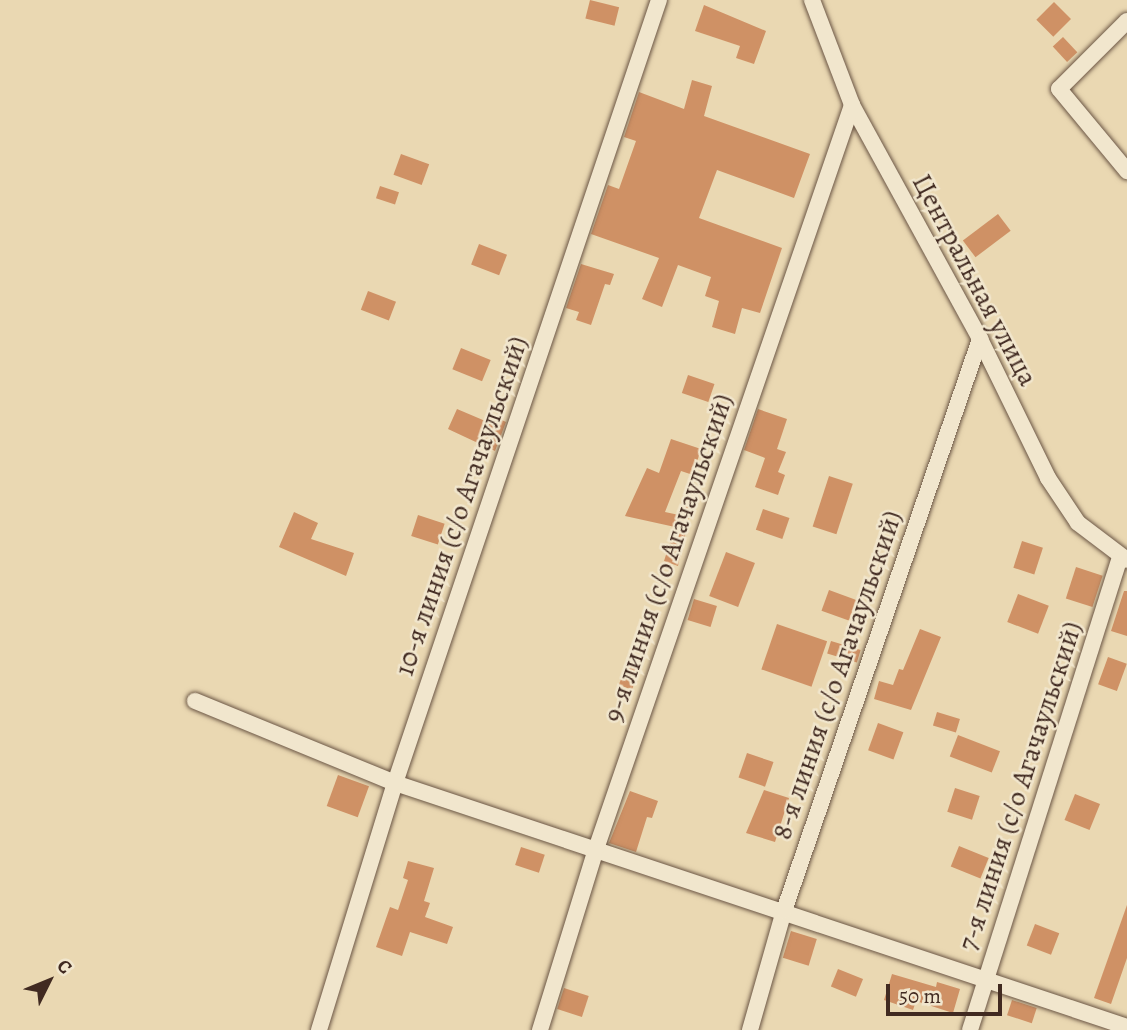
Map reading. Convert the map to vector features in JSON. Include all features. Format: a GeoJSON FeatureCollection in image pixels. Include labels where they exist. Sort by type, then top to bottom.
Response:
{"type":"FeatureCollection","features":[{"type":"Feature","properties":{"kind":"street","name":"10-я линия (с/о Агачаульский)"},"geometry":{"type":"LineString","coordinates":[[319,1030],[395,783],[659,0]]}},
{"type":"Feature","properties":{"kind":"street","name":"Центральная улица"},"geometry":{"type":"LineString","coordinates":[[812,0],[852,105],[980,339],[1048,478],[1078,523],[1124,558]]}},
{"type":"Feature","properties":{"kind":"street"},"geometry":{"type":"LineString","coordinates":[[1127,21],[1059,89],[1127,171]]}},
{"type":"Feature","properties":{"kind":"street","name":"9-я линия (с/о Агачаульский)"},"geometry":{"type":"LineString","coordinates":[[540,1030],[596,849],[852,105]]}},
{"type":"Feature","properties":{"kind":"street","name":"8-я линия (с/о Агачаульский)"},"geometry":{"type":"LineString","coordinates":[[750,1030],[784,911],[980,339]]}},
{"type":"Feature","properties":{"kind":"street","name":"7-я линия (с/о Агачаульский)"},"geometry":{"type":"LineString","coordinates":[[970,1030],[1124,558]]}},
{"type":"Feature","properties":{"kind":"street"},"geometry":{"type":"LineString","coordinates":[[195,701],[395,783],[1127,1027]]}},
{"type":"Feature","properties":{"kind":"building"},"geometry":{"type":"Polygon","coordinates":[[[590,0],[619,7],[615,26],[585,18],[590,0]]]}},
{"type":"Feature","properties":{"kind":"building"},"geometry":{"type":"Polygon","coordinates":[[[1054,2],[1071,19],[1053,37],[1036,20],[1054,2]]]}},
{"type":"Feature","properties":{"kind":"building"},"geometry":{"type":"Polygon","coordinates":[[[704,5],[766,31],[754,64],[736,58],[740,46],[695,31],[704,5]]]}},
{"type":"Feature","properties":{"kind":"building"},"geometry":{"type":"Polygon","coordinates":[[[1063,37],[1077,52],[1067,62],[1053,47],[1063,37]]]}},
{"type":"Feature","properties":{"kind":"building"},"geometry":{"type":"Polygon","coordinates":[[[692,80],[712,86],[704,116],[810,154],[794,198],[717,170],[699,218],[782,248],[760,313],[742,308],[735,334],[712,327],[719,301],[705,296],[711,277],[678,265],[662,307],[642,299],[659,258],[591,234],[608,185],[619,189],[636,141],[624,137],[639,92],[684,109],[692,80]]]}},
{"type":"Feature","properties":{"kind":"building"},"geometry":{"type":"Polygon","coordinates":[[[401,154],[429,164],[422,185],[393,175],[401,154]]]}},
{"type":"Feature","properties":{"kind":"building"},"geometry":{"type":"Polygon","coordinates":[[[380,186],[399,192],[395,205],[376,198],[380,186]]]}},
{"type":"Feature","properties":{"kind":"building"},"geometry":{"type":"Polygon","coordinates":[[[998,214],[1011,231],[975,257],[963,240],[998,214]]]}},
{"type":"Feature","properties":{"kind":"building"},"geometry":{"type":"Polygon","coordinates":[[[479,244],[507,255],[499,275],[471,265],[479,244]]]}},
{"type":"Feature","properties":{"kind":"building"},"geometry":{"type":"Polygon","coordinates":[[[581,264],[614,274],[610,285],[605,284],[591,325],[576,320],[579,312],[566,308],[581,264]]]}},
{"type":"Feature","properties":{"kind":"building"},"geometry":{"type":"Polygon","coordinates":[[[368,291],[396,302],[389,320],[361,310],[368,291]]]}},
{"type":"Feature","properties":{"kind":"building"},"geometry":{"type":"Polygon","coordinates":[[[461,348],[491,360],[482,381],[452,369],[461,348]]]}},
{"type":"Feature","properties":{"kind":"building"},"geometry":{"type":"Polygon","coordinates":[[[688,375],[714,384],[708,402],[682,393],[688,375]]]}},
{"type":"Feature","properties":{"kind":"building"},"geometry":{"type":"Polygon","coordinates":[[[457,409],[490,423],[493,416],[506,422],[495,451],[448,429],[457,409]]]}},
{"type":"Feature","properties":{"kind":"building"},"geometry":{"type":"Polygon","coordinates":[[[758,409],[787,419],[777,449],[786,452],[778,472],[785,475],[778,495],[755,487],[765,458],[744,450],[758,409]]]}},
{"type":"Feature","properties":{"kind":"building"},"geometry":{"type":"Polygon","coordinates":[[[671,439],[701,449],[693,475],[681,471],[665,512],[679,515],[684,503],[692,506],[678,566],[664,561],[675,527],[625,516],[647,468],[659,473],[671,439]]]}},
{"type":"Feature","properties":{"kind":"building"},"geometry":{"type":"Polygon","coordinates":[[[829,476],[853,484],[836,534],[813,526],[829,476]]]}},
{"type":"Feature","properties":{"kind":"building"},"geometry":{"type":"Polygon","coordinates":[[[763,509],[789,518],[782,539],[756,530],[763,509]]]}},
{"type":"Feature","properties":{"kind":"building"},"geometry":{"type":"Polygon","coordinates":[[[294,512],[318,523],[311,539],[354,553],[346,576],[279,547],[294,512]]]}},
{"type":"Feature","properties":{"kind":"building"},"geometry":{"type":"Polygon","coordinates":[[[418,515],[445,524],[438,545],[411,536],[418,515]]]}},
{"type":"Feature","properties":{"kind":"building"},"geometry":{"type":"Polygon","coordinates":[[[1022,541],[1043,548],[1034,574],[1013,568],[1022,541]]]}},
{"type":"Feature","properties":{"kind":"building"},"geometry":{"type":"Polygon","coordinates":[[[726,552],[755,563],[738,607],[709,596],[726,552]]]}},
{"type":"Feature","properties":{"kind":"building"},"geometry":{"type":"Polygon","coordinates":[[[1076,567],[1103,576],[1092,607],[1066,598],[1076,567]]]}},
{"type":"Feature","properties":{"kind":"building"},"geometry":{"type":"Polygon","coordinates":[[[829,590],[856,600],[849,621],[821,611],[829,590]]]}},
{"type":"Feature","properties":{"kind":"building"},"geometry":{"type":"Polygon","coordinates":[[[1124,591],[1127,591],[1127,636],[1111,631],[1124,591]]]}},
{"type":"Feature","properties":{"kind":"building"},"geometry":{"type":"Polygon","coordinates":[[[1018,594],[1049,606],[1038,634],[1007,622],[1018,594]]]}},
{"type":"Feature","properties":{"kind":"building"},"geometry":{"type":"Polygon","coordinates":[[[694,599],[717,606],[711,627],[688,620],[694,599]]]}},
{"type":"Feature","properties":{"kind":"building"},"geometry":{"type":"Polygon","coordinates":[[[777,624],[827,641],[811,687],[761,669],[777,624]]]}},
{"type":"Feature","properties":{"kind":"building"},"geometry":{"type":"Polygon","coordinates":[[[920,629],[941,637],[911,710],[874,699],[879,681],[893,685],[899,669],[903,670],[920,629]]]}},
{"type":"Feature","properties":{"kind":"building"},"geometry":{"type":"Polygon","coordinates":[[[831,641],[861,650],[857,662],[827,653],[831,641]]]}},
{"type":"Feature","properties":{"kind":"building"},"geometry":{"type":"Polygon","coordinates":[[[631,653],[644,658],[632,690],[619,685],[631,653]]]}},
{"type":"Feature","properties":{"kind":"building"},"geometry":{"type":"Polygon","coordinates":[[[1108,657],[1127,664],[1117,691],[1098,684],[1108,657]]]}},
{"type":"Feature","properties":{"kind":"building"},"geometry":{"type":"Polygon","coordinates":[[[937,712],[960,719],[956,732],[933,725],[937,712]]]}},
{"type":"Feature","properties":{"kind":"building"},"geometry":{"type":"Polygon","coordinates":[[[878,723],[903,732],[893,759],[868,750],[878,723]]]}},
{"type":"Feature","properties":{"kind":"building"},"geometry":{"type":"Polygon","coordinates":[[[958,735],[1000,751],[992,773],[950,756],[958,735]]]}},
{"type":"Feature","properties":{"kind":"building"},"geometry":{"type":"Polygon","coordinates":[[[747,753],[773,762],[765,787],[739,778],[747,753]]]}},
{"type":"Feature","properties":{"kind":"building"},"geometry":{"type":"Polygon","coordinates":[[[338,775],[369,786],[358,817],[327,806],[338,775]]]}},
{"type":"Feature","properties":{"kind":"building"},"geometry":{"type":"Polygon","coordinates":[[[955,788],[980,796],[972,820],[947,812],[955,788]]]}},
{"type":"Feature","properties":{"kind":"building"},"geometry":{"type":"Polygon","coordinates":[[[764,790],[789,798],[775,842],[746,833],[764,790]]]}},
{"type":"Feature","properties":{"kind":"building"},"geometry":{"type":"Polygon","coordinates":[[[630,791],[658,801],[652,818],[647,817],[636,852],[609,843],[630,791]]]}},
{"type":"Feature","properties":{"kind":"building"},"geometry":{"type":"Polygon","coordinates":[[[1075,794],[1100,804],[1090,830],[1065,820],[1075,794]]]}},
{"type":"Feature","properties":{"kind":"building"},"geometry":{"type":"Polygon","coordinates":[[[959,846],[989,858],[980,878],[951,866],[959,846]]]}},
{"type":"Feature","properties":{"kind":"building"},"geometry":{"type":"Polygon","coordinates":[[[521,847],[545,855],[539,873],[515,865],[521,847]]]}},
{"type":"Feature","properties":{"kind":"building"},"geometry":{"type":"Polygon","coordinates":[[[408,861],[434,868],[424,901],[430,903],[425,917],[453,927],[447,944],[410,932],[402,956],[376,947],[390,907],[398,910],[408,880],[403,878],[408,861]]]}},
{"type":"Feature","properties":{"kind":"building"},"geometry":{"type":"Polygon","coordinates":[[[1127,905],[1127,958],[1111,1004],[1094,998],[1127,905]]]}},
{"type":"Feature","properties":{"kind":"building"},"geometry":{"type":"Polygon","coordinates":[[[1035,924],[1059,933],[1051,955],[1027,945],[1035,924]]]}},
{"type":"Feature","properties":{"kind":"building"},"geometry":{"type":"Polygon","coordinates":[[[791,931],[817,939],[809,966],[783,958],[791,931]]]}},
{"type":"Feature","properties":{"kind":"building"},"geometry":{"type":"Polygon","coordinates":[[[838,969],[863,979],[856,997],[831,987],[838,969]]]}},
{"type":"Feature","properties":{"kind":"building"},"geometry":{"type":"Polygon","coordinates":[[[892,974],[936,987],[937,982],[960,989],[953,1013],[916,1001],[913,1010],[884,1000],[892,974]]]}},
{"type":"Feature","properties":{"kind":"building"},"geometry":{"type":"Polygon","coordinates":[[[564,988],[589,996],[582,1017],[557,1009],[564,988]]]}},
{"type":"Feature","properties":{"kind":"building"},"geometry":{"type":"Polygon","coordinates":[[[1012,1000],[1037,1008],[1032,1023],[1007,1015],[1012,1000]]]}}]}
